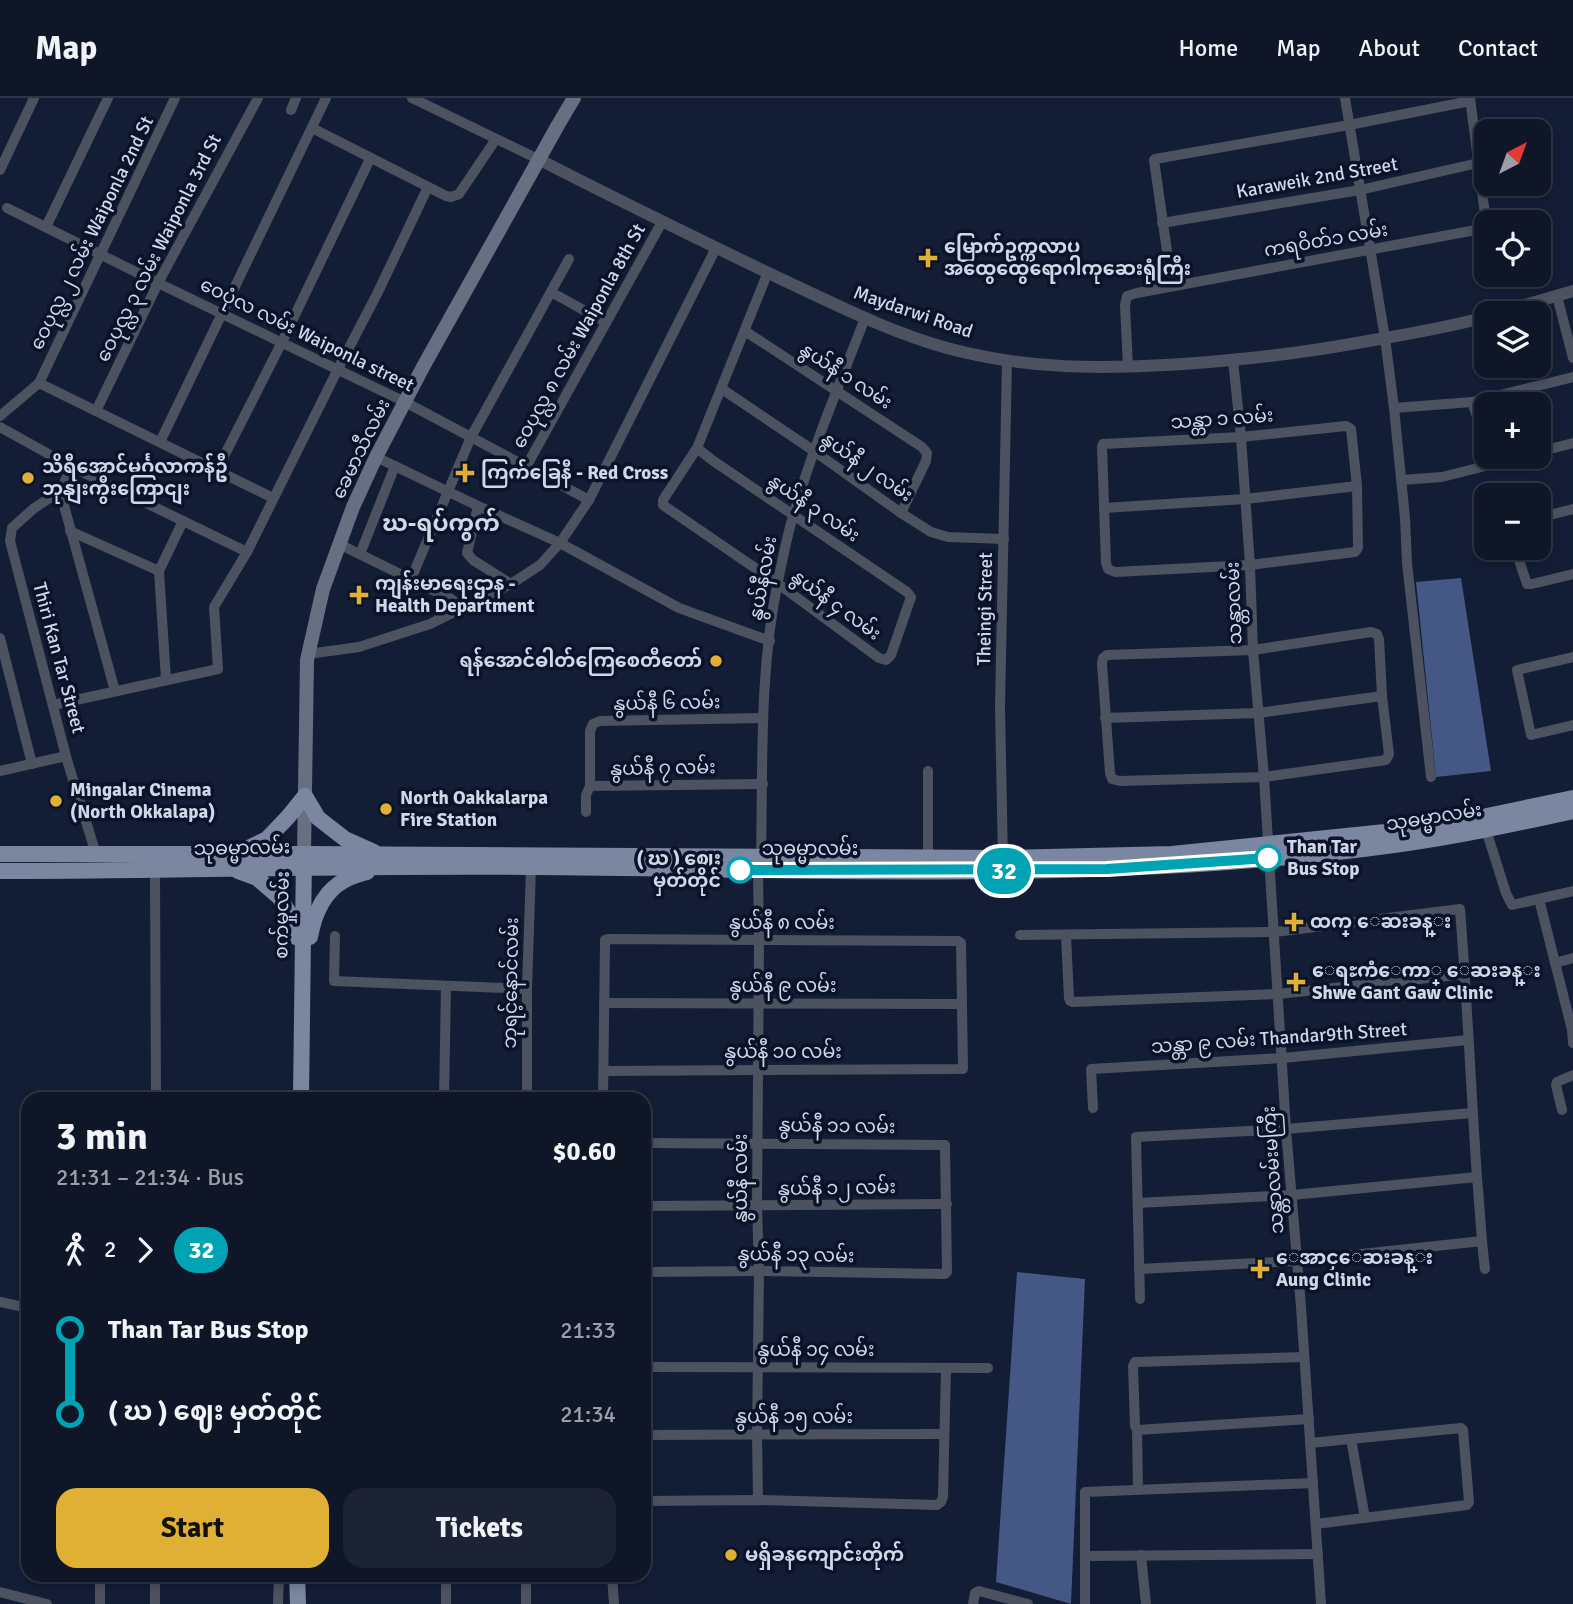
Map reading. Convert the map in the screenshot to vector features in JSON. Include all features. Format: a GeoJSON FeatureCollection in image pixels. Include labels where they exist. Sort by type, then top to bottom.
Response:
{"type":"FeatureCollection","features":[{"type":"Feature","properties":{"kind":"main road","name":"ခေမာသီလမ်း"},"geometry":{"type":"LineString","coordinates":[[304,861],[308,654],[323,589],[353,507],[376,457],[574,98]]}},
{"type":"Feature","properties":{"kind":"main road"},"geometry":{"type":"LineString","coordinates":[[302,1092],[302,977],[293,919],[279,897],[233,862],[267,839],[305,796],[318,818],[380,861]]}},
{"type":"Feature","properties":{"kind":"main road","name":"သုဓမ္မာလမ်း"},"geometry":{"type":"LineString","coordinates":[[1268,852],[1482,817],[1573,798]]}},
{"type":"Feature","properties":{"kind":"main road","name":"သုဓမ္မာလမ်း"},"geometry":{"type":"LineString","coordinates":[[0,871],[70,871],[92,859],[233,862],[1003,864],[1393,845],[1486,830],[1573,811]]}},
{"type":"Feature","properties":{"kind":"main road","name":"သုဓမ္မာလမ်း"},"geometry":{"type":"LineString","coordinates":[[0,854],[73,854],[155,870],[233,862]]}},
{"type":"Feature","properties":{"kind":"main road","name":"သုဓမ္မာလမ်း"},"geometry":{"type":"LineString","coordinates":[[380,861],[531,867],[928,858],[1003,864]]}},
{"type":"Feature","properties":{"kind":"main road","name":"စက်မှုလမ်း"},"geometry":{"type":"LineString","coordinates":[[302,977],[304,861]]}},
{"type":"Feature","properties":{"kind":"main road"},"geometry":{"type":"LineString","coordinates":[[302,977],[313,920],[325,897],[344,880],[380,861]]}},
{"type":"Feature","properties":{"kind":"main road"},"geometry":{"type":"LineString","coordinates":[[296,1604],[297,1582]]}},
{"type":"Feature","properties":{"kind":"street"},"geometry":{"type":"LineString","coordinates":[[0,170],[34,98]]}},
{"type":"Feature","properties":{"kind":"street"},"geometry":{"type":"LineString","coordinates":[[46,227],[108,98]]}},
{"type":"Feature","properties":{"kind":"street","name":"ဝေပုလ္လ ၂ လမ်း Waiponla 2nd St"},"geometry":{"type":"LineString","coordinates":[[39,383],[176,98]]}},
{"type":"Feature","properties":{"kind":"street"},"geometry":{"type":"LineString","coordinates":[[291,110],[296,98]]}},
{"type":"Feature","properties":{"kind":"street"},"geometry":{"type":"LineString","coordinates":[[160,442],[326,98]]}},
{"type":"Feature","properties":{"kind":"street","name":"Maydarwi Road"},"geometry":{"type":"LineString","coordinates":[[412,98],[662,222],[865,318],[946,347],[1007,361],[1048,366],[1128,367],[1233,360],[1308,352],[1474,319]]}},
{"type":"Feature","properties":{"kind":"street"},"geometry":{"type":"LineString","coordinates":[[1345,98],[1394,408],[1431,777]]}},
{"type":"Feature","properties":{"kind":"street"},"geometry":{"type":"LineString","coordinates":[[1172,286],[1155,159],[1349,125],[1470,99],[1474,131]]}},
{"type":"Feature","properties":{"kind":"street","name":"ဝေပုလ္လ ၃ လမ်း Waiponla 3rd St"},"geometry":{"type":"LineString","coordinates":[[96,411],[158,283],[253,100]]}},
{"type":"Feature","properties":{"kind":"street"},"geometry":{"type":"LineString","coordinates":[[312,128],[451,197],[459,194],[496,139]]}},
{"type":"Feature","properties":{"kind":"street"},"geometry":{"type":"LineString","coordinates":[[217,471],[370,159]]}},
{"type":"Feature","properties":{"kind":"street","name":"Karaweik 2nd Street"},"geometry":{"type":"LineString","coordinates":[[1162,223],[1360,190],[1474,164]]}},
{"type":"Feature","properties":{"kind":"street"},"geometry":{"type":"LineString","coordinates":[[53,705],[218,668],[214,607],[247,552],[428,187]]}},
{"type":"Feature","properties":{"kind":"street","name":"ဝေပုံလ လမ်း Waiponla street"},"geometry":{"type":"LineString","coordinates":[[7,208],[405,402],[589,500]]}},
{"type":"Feature","properties":{"kind":"street","name":"ဝေပုလ္လ ၈ လမ်း Waiponla 8th St"},"geometry":{"type":"LineString","coordinates":[[526,467],[662,222]]}},
{"type":"Feature","properties":{"kind":"street","name":"ကရဝိတ်၁ လမ်း"},"geometry":{"type":"LineString","coordinates":[[1128,367],[1125,305],[1127,296],[1474,228]]}},
{"type":"Feature","properties":{"kind":"street"},"geometry":{"type":"LineString","coordinates":[[308,654],[359,647],[438,620],[511,584],[540,565],[560,543],[589,500],[716,248]]}},
{"type":"Feature","properties":{"kind":"street"},"geometry":{"type":"LineString","coordinates":[[411,579],[471,438],[569,259]]}},
{"type":"Feature","properties":{"kind":"street"},"geometry":{"type":"LineString","coordinates":[[696,448],[768,272]]}},
{"type":"Feature","properties":{"kind":"street"},"geometry":{"type":"LineString","coordinates":[[1539,301],[1573,291]]}},
{"type":"Feature","properties":{"kind":"street"},"geometry":{"type":"LineString","coordinates":[[551,292],[605,322]]}},
{"type":"Feature","properties":{"kind":"street"},"geometry":{"type":"LineString","coordinates":[[1557,296],[1573,358]]}},
{"type":"Feature","properties":{"kind":"street","name":"နွယ်နီလမ်း"},"geometry":{"type":"LineString","coordinates":[[759,863],[763,784],[762,718],[767,657],[778,583],[793,514],[865,318]]}},
{"type":"Feature","properties":{"kind":"street","name":"နွယ်နီ ၁ လမ်း"},"geometry":{"type":"LineString","coordinates":[[745,331],[922,447],[927,453],[926,461],[901,513]]}},
{"type":"Feature","properties":{"kind":"street","name":"သန္တာလမ်း"},"geometry":{"type":"LineString","coordinates":[[1233,360],[1241,436],[1268,852]]}},
{"type":"Feature","properties":{"kind":"street","name":"Theingi Street"},"geometry":{"type":"LineString","coordinates":[[1003,864],[1000,707],[1007,361]]}},
{"type":"Feature","properties":{"kind":"street"},"geometry":{"type":"LineString","coordinates":[[1394,408],[1472,402],[1573,377]]}},
{"type":"Feature","properties":{"kind":"street"},"geometry":{"type":"LineString","coordinates":[[0,416],[39,383],[273,498]]}},
{"type":"Feature","properties":{"kind":"street","name":"နွယ်နီ ၂ လမ်း"},"geometry":{"type":"LineString","coordinates":[[722,389],[931,532],[948,537],[1004,540]]}},
{"type":"Feature","properties":{"kind":"street"},"geometry":{"type":"LineString","coordinates":[[1472,402],[1474,408]]}},
{"type":"Feature","properties":{"kind":"street","name":"သန္တာ ၁ လမ်း"},"geometry":{"type":"LineString","coordinates":[[1104,508],[1102,447],[1106,443],[1241,436],[1346,426],[1351,429],[1357,486]]}},
{"type":"Feature","properties":{"kind":"street"},"geometry":{"type":"LineString","coordinates":[[0,427],[72,467],[247,552]]}},
{"type":"Feature","properties":{"kind":"street"},"geometry":{"type":"LineString","coordinates":[[1551,449],[1573,443]]}},
{"type":"Feature","properties":{"kind":"street","name":"နွယ်နီ ၄ လမ်း"},"geometry":{"type":"LineString","coordinates":[[696,448],[663,500],[663,505],[778,583],[879,658],[886,660]]}},
{"type":"Feature","properties":{"kind":"street","name":"နွယ်နီ ၃ လမ်း"},"geometry":{"type":"LineString","coordinates":[[696,448],[907,592],[911,597],[891,655],[886,660]]}},
{"type":"Feature","properties":{"kind":"street"},"geometry":{"type":"LineString","coordinates":[[376,457],[560,543],[679,608],[769,641]]}},
{"type":"Feature","properties":{"kind":"street"},"geometry":{"type":"LineString","coordinates":[[360,554],[395,466]]}},
{"type":"Feature","properties":{"kind":"street"},"geometry":{"type":"LineString","coordinates":[[72,467],[60,491],[115,691]]}},
{"type":"Feature","properties":{"kind":"street"},"geometry":{"type":"LineString","coordinates":[[1402,481],[1442,477],[1474,467]]}},
{"type":"Feature","properties":{"kind":"street"},"geometry":{"type":"LineString","coordinates":[[1357,486],[1358,548],[1355,552],[1250,565],[1115,572],[1108,569],[1106,563],[1104,508],[1245,499],[1357,486]]}},
{"type":"Feature","properties":{"kind":"street","name":"Thiri Kan Tar Street"},"geometry":{"type":"LineString","coordinates":[[60,491],[33,509],[12,528],[10,541],[92,859]]}},
{"type":"Feature","properties":{"kind":"street"},"geometry":{"type":"LineString","coordinates":[[478,506],[467,553],[511,584]]}},
{"type":"Feature","properties":{"kind":"street"},"geometry":{"type":"LineString","coordinates":[[1551,515],[1573,509]]}},
{"type":"Feature","properties":{"kind":"street"},"geometry":{"type":"LineString","coordinates":[[166,680],[159,571],[183,521]]}},
{"type":"Feature","properties":{"kind":"street"},"geometry":{"type":"LineString","coordinates":[[70,531],[159,571]]}},
{"type":"Feature","properties":{"kind":"street"},"geometry":{"type":"LineString","coordinates":[[340,544],[444,595],[462,609]]}},
{"type":"Feature","properties":{"kind":"street"},"geometry":{"type":"LineString","coordinates":[[1519,560],[1527,584],[1573,574]]}},
{"type":"Feature","properties":{"kind":"street"},"geometry":{"type":"LineString","coordinates":[[438,620],[444,595]]}},
{"type":"Feature","properties":{"kind":"street"},"geometry":{"type":"LineString","coordinates":[[1371,632],[1377,634],[1389,754],[1386,760],[1264,777],[1120,781],[1112,779],[1102,658],[1107,655],[1253,650],[1371,632]]}},
{"type":"Feature","properties":{"kind":"street"},"geometry":{"type":"LineString","coordinates":[[0,638],[32,764]]}},
{"type":"Feature","properties":{"kind":"street"},"geometry":{"type":"LineString","coordinates":[[1573,657],[1517,670],[1531,735],[1573,725]]}},
{"type":"Feature","properties":{"kind":"street"},"geometry":{"type":"LineString","coordinates":[[1105,718],[1258,713],[1382,696]]}},
{"type":"Feature","properties":{"kind":"street","name":"နွယ်နီ ၆ လမ်း"},"geometry":{"type":"LineString","coordinates":[[590,786],[590,731],[593,724],[600,721],[762,718]]}},
{"type":"Feature","properties":{"kind":"street"},"geometry":{"type":"LineString","coordinates":[[0,771],[66,756]]}},
{"type":"Feature","properties":{"kind":"street"},"geometry":{"type":"LineString","coordinates":[[928,771],[928,858]]}},
{"type":"Feature","properties":{"kind":"street","name":"နွယ်နီ ၇ လမ်း"},"geometry":{"type":"LineString","coordinates":[[586,812],[586,795],[590,786],[763,784]]}},
{"type":"Feature","properties":{"kind":"street"},"geometry":{"type":"LineString","coordinates":[[1486,830],[1511,905],[1573,891]]}},
{"type":"Feature","properties":{"kind":"street","name":"သန္တာလမ်းမကြီး"},"geometry":{"type":"LineString","coordinates":[[1268,852],[1321,1604]]}},
{"type":"Feature","properties":{"kind":"street","name":"နွယ်နီ လမ်း"},"geometry":{"type":"LineString","coordinates":[[758,1500],[759,863]]}},
{"type":"Feature","properties":{"kind":"street","name":"ဘုရင့်နောင်လမ်း"},"geometry":{"type":"LineString","coordinates":[[527,1092],[531,867]]}},
{"type":"Feature","properties":{"kind":"street"},"geometry":{"type":"LineString","coordinates":[[155,870],[156,1092]]}},
{"type":"Feature","properties":{"kind":"street"},"geometry":{"type":"LineString","coordinates":[[1539,900],[1573,1043]]}},
{"type":"Feature","properties":{"kind":"street"},"geometry":{"type":"LineString","coordinates":[[1020,935],[1273,932],[1460,909],[1472,1113],[1485,1269]]}},
{"type":"Feature","properties":{"kind":"street"},"geometry":{"type":"LineString","coordinates":[[335,936],[334,981],[527,989]]}},
{"type":"Feature","properties":{"kind":"street"},"geometry":{"type":"LineString","coordinates":[[1066,936],[1070,1001],[1278,994],[1465,974]]}},
{"type":"Feature","properties":{"kind":"street","name":"နွယ်နီ ၈ လမ်း"},"geometry":{"type":"LineString","coordinates":[[604,1003],[605,940],[608,939],[960,942],[961,1004]]}},
{"type":"Feature","properties":{"kind":"street"},"geometry":{"type":"LineString","coordinates":[[1555,963],[1573,958]]}},
{"type":"Feature","properties":{"kind":"street"},"geometry":{"type":"LineString","coordinates":[[444,1092],[446,986]]}},
{"type":"Feature","properties":{"kind":"street"},"geometry":{"type":"LineString","coordinates":[[603,1092],[604,1003]]}},
{"type":"Feature","properties":{"kind":"street","name":"နွယ်နီ ၉ လမ်း"},"geometry":{"type":"LineString","coordinates":[[604,1003],[961,1004]]}},
{"type":"Feature","properties":{"kind":"street","name":"နွယ်နီ ၁၀ လမ်း"},"geometry":{"type":"LineString","coordinates":[[604,1071],[963,1069],[961,1004]]}},
{"type":"Feature","properties":{"kind":"street","name":"သန္တာ ၉ လမ်း Thandar9th Street"},"geometry":{"type":"LineString","coordinates":[[1093,1108],[1091,1069],[1283,1058],[1468,1040]]}},
{"type":"Feature","properties":{"kind":"street"},"geometry":{"type":"LineString","coordinates":[[1562,1110],[1556,1085],[1573,1075]]}},
{"type":"Feature","properties":{"kind":"street"},"geometry":{"type":"LineString","coordinates":[[1140,1299],[1136,1137],[1286,1129],[1472,1113]]}},
{"type":"Feature","properties":{"kind":"street","name":"နွယ်နီ ၁၁ လမ်း"},"geometry":{"type":"LineString","coordinates":[[651,1143],[945,1145],[947,1204]]}},
{"type":"Feature","properties":{"kind":"street"},"geometry":{"type":"LineString","coordinates":[[1138,1203],[1292,1195],[1477,1177]]}},
{"type":"Feature","properties":{"kind":"street","name":"နွယ်နီ ၁၂ လမ်း"},"geometry":{"type":"LineString","coordinates":[[651,1206],[947,1204]]}},
{"type":"Feature","properties":{"kind":"street","name":"နွယ်နီ ၁၃ လမ်း"},"geometry":{"type":"LineString","coordinates":[[651,1272],[946,1273],[947,1204]]}},
{"type":"Feature","properties":{"kind":"street"},"geometry":{"type":"LineString","coordinates":[[1139,1269],[1297,1261],[1482,1241]]}},
{"type":"Feature","properties":{"kind":"street"},"geometry":{"type":"LineString","coordinates":[[1139,1490],[1133,1366],[1135,1362],[1304,1357]]}},
{"type":"Feature","properties":{"kind":"street","name":"နွယ်နီ ၁၄ လမ်း"},"geometry":{"type":"LineString","coordinates":[[651,1367],[988,1368]]}},
{"type":"Feature","properties":{"kind":"street"},"geometry":{"type":"LineString","coordinates":[[651,1501],[758,1500],[937,1505],[943,1497],[946,1368]]}},
{"type":"Feature","properties":{"kind":"street"},"geometry":{"type":"LineString","coordinates":[[1137,1430],[1308,1419]]}},
{"type":"Feature","properties":{"kind":"street"},"geometry":{"type":"LineString","coordinates":[[1310,1443],[1461,1428],[1469,1504],[1316,1524]]}},
{"type":"Feature","properties":{"kind":"street","name":"နွယ်နီ ၁၅ လမ်း"},"geometry":{"type":"LineString","coordinates":[[651,1434],[944,1434]]}},
{"type":"Feature","properties":{"kind":"street"},"geometry":{"type":"LineString","coordinates":[[1351,1439],[1365,1518]]}},
{"type":"Feature","properties":{"kind":"street"},"geometry":{"type":"LineString","coordinates":[[1085,1604],[1085,1492],[1313,1483]]}},
{"type":"Feature","properties":{"kind":"street"},"geometry":{"type":"LineString","coordinates":[[1086,1556],[1318,1554]]}},
{"type":"Feature","properties":{"kind":"street"},"geometry":{"type":"LineString","coordinates":[[1142,1555],[1146,1604]]}},
{"type":"Feature","properties":{"kind":"street"},"geometry":{"type":"LineString","coordinates":[[100,1582],[100,1604]]}},
{"type":"Feature","properties":{"kind":"street"},"geometry":{"type":"LineString","coordinates":[[155,1582],[155,1604]]}},
{"type":"Feature","properties":{"kind":"street"},"geometry":{"type":"LineString","coordinates":[[278,1604],[279,1582]]}},
{"type":"Feature","properties":{"kind":"street"},"geometry":{"type":"LineString","coordinates":[[446,1582],[446,1604]]}},
{"type":"Feature","properties":{"kind":"street"},"geometry":{"type":"LineString","coordinates":[[526,1582],[526,1604]]}},
{"type":"Feature","properties":{"kind":"street"},"geometry":{"type":"LineString","coordinates":[[612,1582],[614,1604]]}},
{"type":"Feature","properties":{"kind":"street"},"geometry":{"type":"LineString","coordinates":[[973,1604],[975,1593],[979,1591],[1028,1604]]}},
{"type":"Feature","properties":{"kind":"street"},"geometry":{"type":"LineString","coordinates":[[0,1592],[47,1604]]}},
{"type":"Feature","properties":{"kind":"water"},"geometry":{"type":"Polygon","coordinates":[[[1461,578],[1491,771],[1436,777],[1416,582],[1461,578]]]}},
{"type":"Feature","properties":{"kind":"water"},"geometry":{"type":"Polygon","coordinates":[[[1017,1272],[1085,1279],[1071,1604],[996,1582],[1017,1272]]]}},
{"type":"Feature","properties":{"kind":"bus line","name":"32"},"geometry":{"type":"LineString","coordinates":[[740,870],[1107,869],[1268,858]]}},
{"type":"Feature","properties":{"kind":"place","name":"မြောက်ဥက္ကလာပ အထွေထွေရောဂါကုဆေးရုံကြီး"},"geometry":{"type":"Point","coordinates":[928,258]}},
{"type":"Feature","properties":{"kind":"place","name":"ကြက်ခြေနီ - Red Cross"},"geometry":{"type":"Point","coordinates":[465,473]}},
{"type":"Feature","properties":{"kind":"place","name":"သိရီအောင်မင်္ဂလာကန်ဦ ဘုနျးကွီးကြောငျး"},"geometry":{"type":"Point","coordinates":[28,478]}},
{"type":"Feature","properties":{"kind":"place","name":"ကျန်းမာရေးဌာန - Health Department"},"geometry":{"type":"Point","coordinates":[359,595]}},
{"type":"Feature","properties":{"kind":"place","name":"ရန်အောင်ဓါတ်ကြေစေတီတော်"},"geometry":{"type":"Point","coordinates":[716,661]}},
{"type":"Feature","properties":{"kind":"place","name":"Mingalar Cinema (North Okkalapa)"},"geometry":{"type":"Point","coordinates":[56,801]}},
{"type":"Feature","properties":{"kind":"place","name":"North Oakkalarpa Fire Station"},"geometry":{"type":"Point","coordinates":[386,809]}},
{"type":"Feature","properties":{"kind":"place","name":"Than Tar Bus Stop"},"geometry":{"type":"Point","coordinates":[1268,858]}},
{"type":"Feature","properties":{"kind":"place","name":"( ဃ ) ဈေး မှတ်တိုင်"},"geometry":{"type":"Point","coordinates":[740,870]}},
{"type":"Feature","properties":{"kind":"place","name":"ထက္ ေဆးခန္း"},"geometry":{"type":"Point","coordinates":[1294,922]}},
{"type":"Feature","properties":{"kind":"place","name":"ေရႊကံေကာ္ ေဆးခန္း Shwe Gant Gaw Clinic"},"geometry":{"type":"Point","coordinates":[1296,982]}},
{"type":"Feature","properties":{"kind":"place","name":"ေအာင္ေဆးခန္း Aung Clinic"},"geometry":{"type":"Point","coordinates":[1260,1269]}},
{"type":"Feature","properties":{"kind":"place","name":"မရှိခနကျောင်းတိုက်"},"geometry":{"type":"Point","coordinates":[731,1555]}},
{"type":"Feature","properties":{"kind":"district","name":"ဃ-ရပ်ကွက်"},"geometry":{"type":"Point","coordinates":[441,523]}}]}
